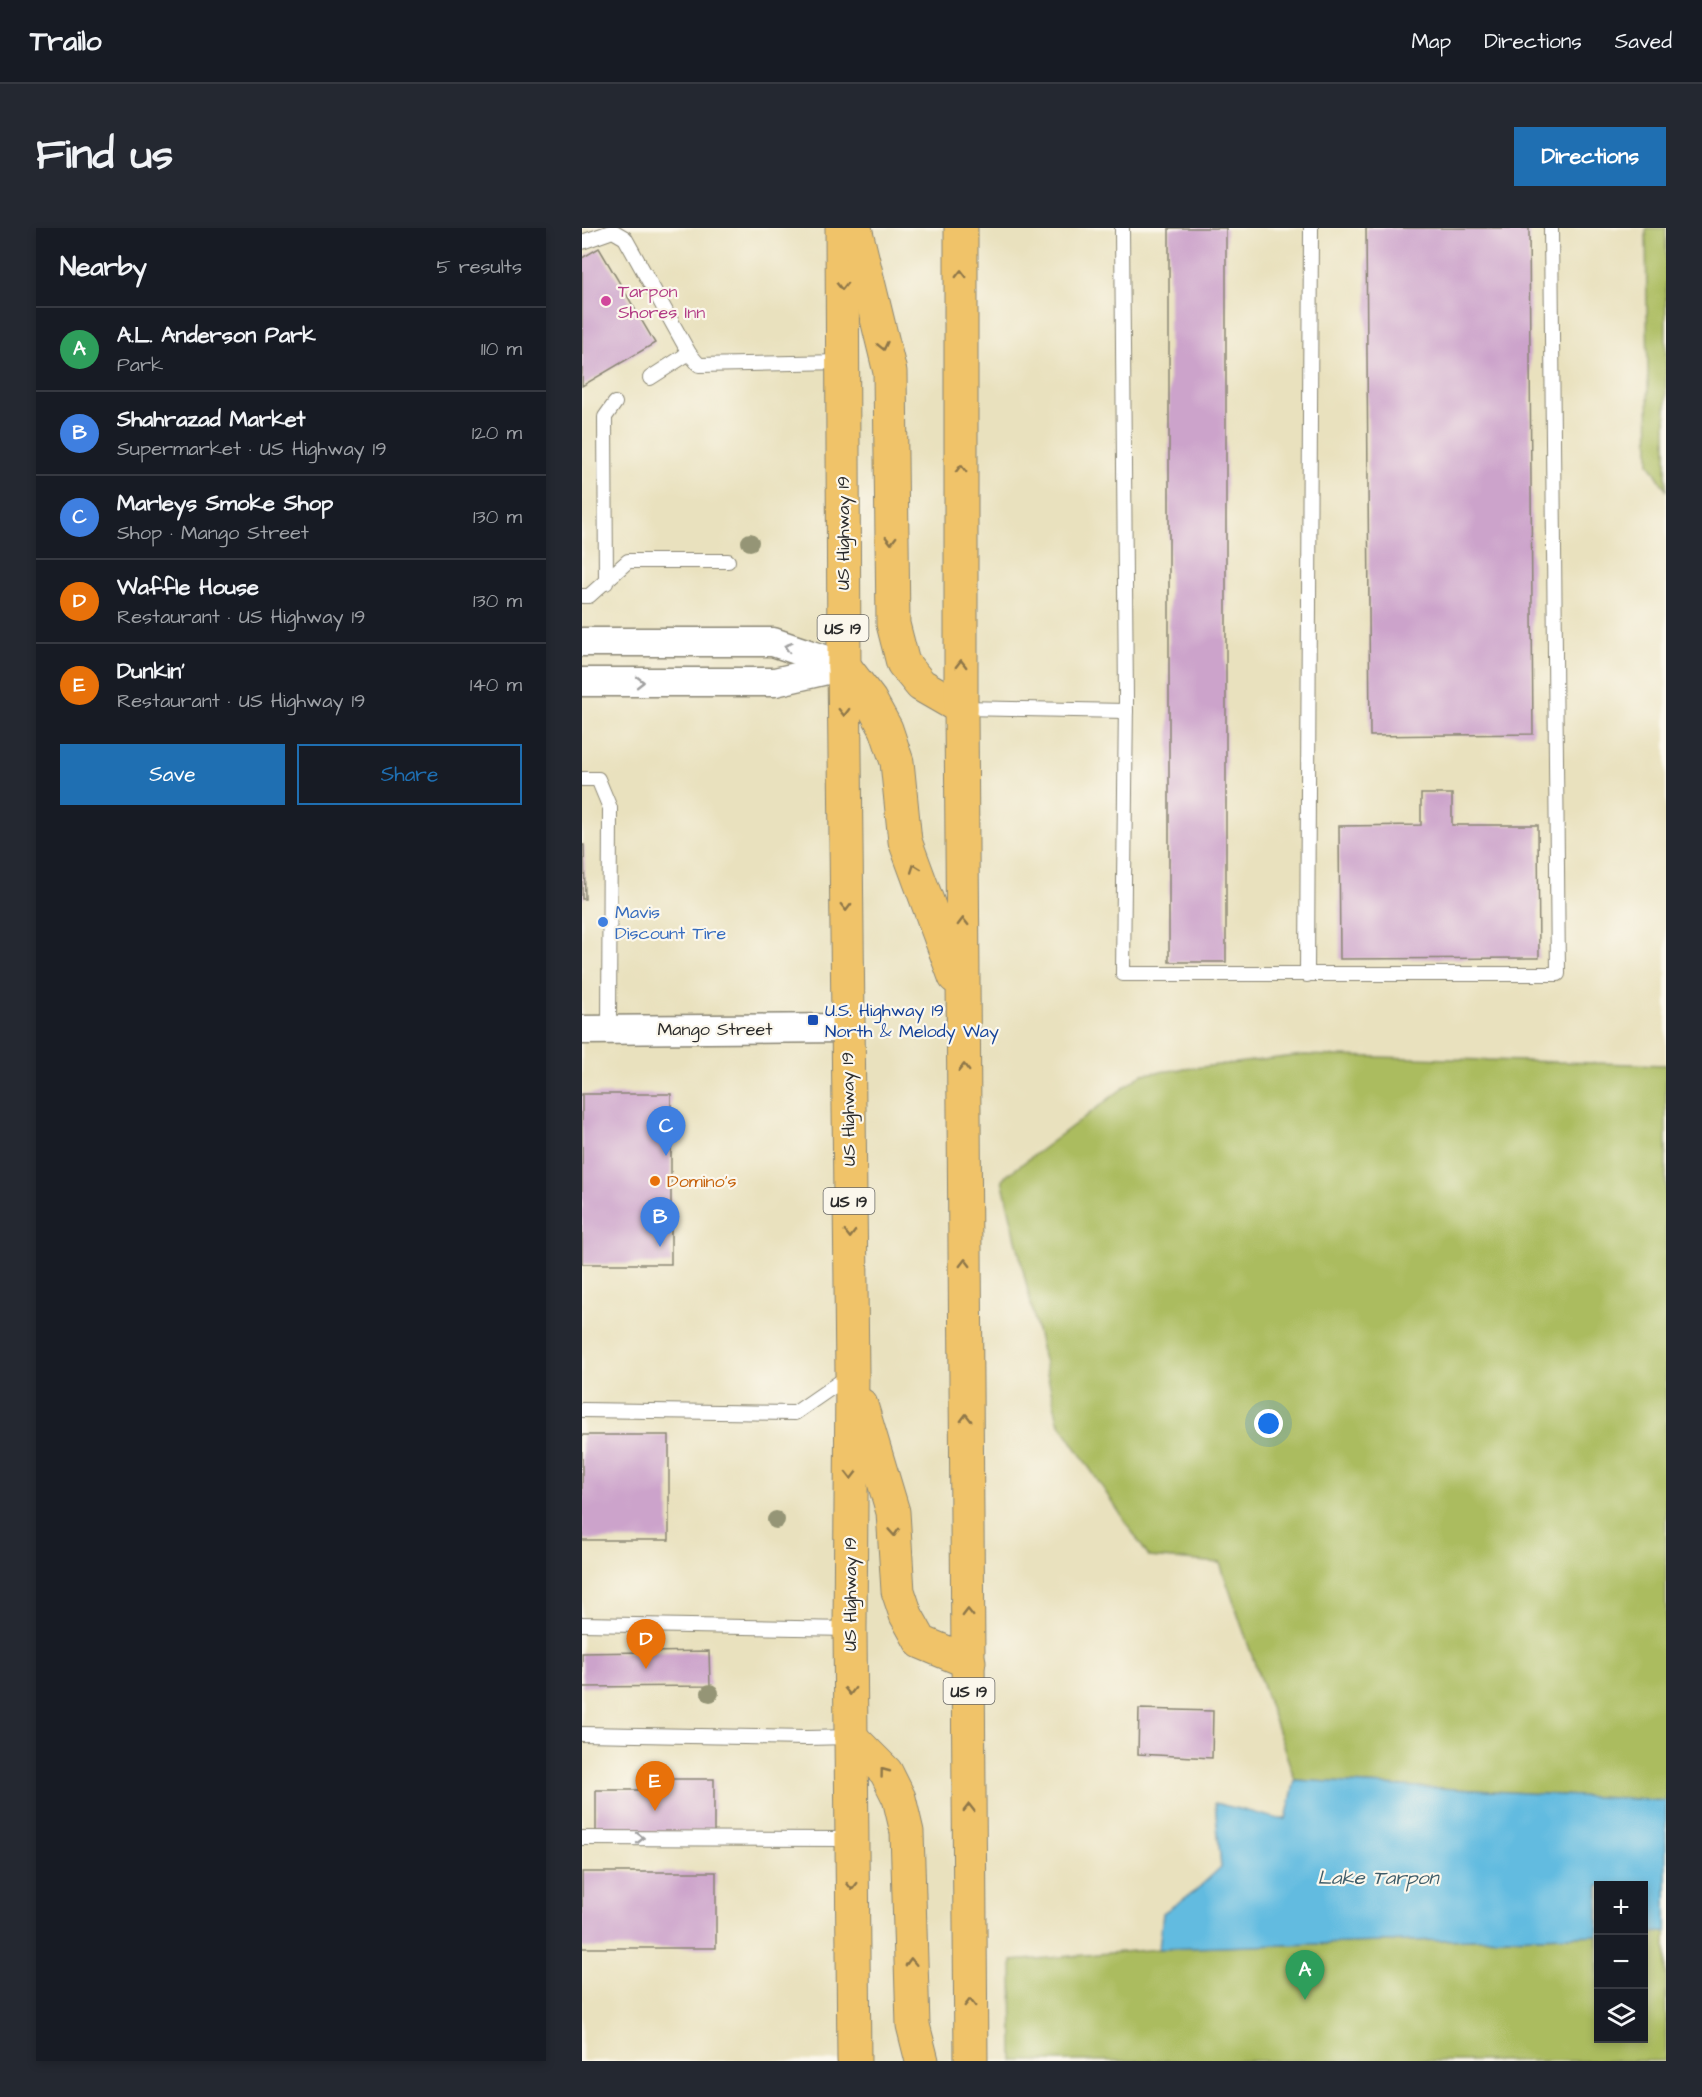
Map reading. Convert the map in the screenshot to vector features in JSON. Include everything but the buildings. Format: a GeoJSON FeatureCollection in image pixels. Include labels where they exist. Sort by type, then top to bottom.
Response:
{"type":"FeatureCollection","features":[{"type":"Feature","properties":{"kind":"highway","name":"US Highway 19"},"geometry":{"type":"LineString","coordinates":[[842,228],[847,1028],[852,1374],[850,1629],[854,2061]]}},
{"type":"Feature","properties":{"kind":"highway"},"geometry":{"type":"LineString","coordinates":[[855,228],[890,372],[893,624],[903,663],[921,685],[961,708]]}},
{"type":"Feature","properties":{"kind":"highway","name":"US 19"},"geometry":{"type":"LineString","coordinates":[[961,228],[961,708],[971,2061]]}},
{"type":"Feature","properties":{"kind":"highway"},"geometry":{"type":"LineString","coordinates":[[844,666],[870,700],[890,740],[897,762],[905,841],[964,1002]]}},
{"type":"Feature","properties":{"kind":"highway"},"geometry":{"type":"LineString","coordinates":[[852,1374],[893,1512],[898,1591],[906,1615],[921,1642],[969,1662]]}},
{"type":"Feature","properties":{"kind":"highway"},"geometry":{"type":"LineString","coordinates":[[851,1737],[886,1772],[899,1798],[907,1832],[913,2025],[922,2061]]}},
{"type":"Feature","properties":{"kind":"street"},"geometry":{"type":"LineString","coordinates":[[582,642],[773,642],[844,666]]}},
{"type":"Feature","properties":{"kind":"street"},"geometry":{"type":"LineString","coordinates":[[582,682],[775,682],[844,666]]}},
{"type":"Feature","properties":{"kind":"street","name":"Mango Street"},"geometry":{"type":"LineString","coordinates":[[595,1030],[847,1028]]}},
{"type":"Feature","properties":{"kind":"lane"},"geometry":{"type":"LineString","coordinates":[[1122,228],[1126,711],[1123,974],[1307,975],[1558,974],[1551,228]]}},
{"type":"Feature","properties":{"kind":"lane"},"geometry":{"type":"LineString","coordinates":[[1307,975],[1311,228]]}},
{"type":"Feature","properties":{"kind":"lane"},"geometry":{"type":"LineString","coordinates":[[582,242],[613,231],[625,238],[689,353],[699,365],[843,362]]}},
{"type":"Feature","properties":{"kind":"lane"},"geometry":{"type":"LineString","coordinates":[[650,378],[689,353]]}},
{"type":"Feature","properties":{"kind":"lane"},"geometry":{"type":"LineString","coordinates":[[606,583],[605,417],[615,403]]}},
{"type":"Feature","properties":{"kind":"lane"},"geometry":{"type":"LineString","coordinates":[[582,596],[589,596],[628,561],[728,561]]}},
{"type":"Feature","properties":{"kind":"lane"},"geometry":{"type":"LineString","coordinates":[[961,708],[1126,711]]}},
{"type":"Feature","properties":{"kind":"lane"},"geometry":{"type":"LineString","coordinates":[[582,779],[598,779],[610,808],[595,1030]]}},
{"type":"Feature","properties":{"kind":"lane"},"geometry":{"type":"LineString","coordinates":[[582,1410],[795,1413],[852,1374]]}},
{"type":"Feature","properties":{"kind":"lane"},"geometry":{"type":"LineString","coordinates":[[582,1624],[850,1629]]}},
{"type":"Feature","properties":{"kind":"lane"},"geometry":{"type":"LineString","coordinates":[[582,1734],[851,1737]]}},
{"type":"Feature","properties":{"kind":"lane"},"geometry":{"type":"LineString","coordinates":[[582,1838],[852,1839]]}},
{"type":"Feature","properties":{"kind":"green space"},"geometry":{"type":"Polygon","coordinates":[[[1646,228],[1666,228],[1666,490],[1649,463],[1646,228]]]}},
{"type":"Feature","properties":{"kind":"green space"},"geometry":{"type":"Polygon","coordinates":[[[1303,1055],[1666,1065],[1666,1801],[1295,1780],[1220,1563],[1149,1557],[1058,1421],[1002,1179],[1142,1074],[1303,1055]]]}},
{"type":"Feature","properties":{"kind":"green space"},"geometry":{"type":"Polygon","coordinates":[[[1666,1932],[1666,2061],[1013,2061],[1012,1961],[1159,1949],[1594,1935],[1594,2043],[1648,2043],[1648,1933],[1666,1932]]]}},
{"type":"Feature","properties":{"kind":"water","name":"Lake Tarpon"},"geometry":{"type":"Polygon","coordinates":[[[1295,1780],[1666,1801],[1666,1932],[1648,1933],[1648,1881],[1594,1881],[1594,1935],[1159,1949],[1163,1913],[1195,1891],[1221,1867],[1215,1803],[1286,1819],[1295,1780]]]}},
{"type":"Feature","properties":{"kind":"place","name":"Tarpon Shores Inn"},"geometry":{"type":"Point","coordinates":[606,301]}},
{"type":"Feature","properties":{"kind":"place","name":"Mavis Discount Tire"},"geometry":{"type":"Point","coordinates":[603,922]}},
{"type":"Feature","properties":{"kind":"place","name":"U.S. Highway 19 North & Melody Way"},"geometry":{"type":"Point","coordinates":[813,1020]}},
{"type":"Feature","properties":{"kind":"place","name":"Marleys Smoke Shop"},"geometry":{"type":"Point","coordinates":[666,1156]}},
{"type":"Feature","properties":{"kind":"place","name":"Domino's"},"geometry":{"type":"Point","coordinates":[655,1181]}},
{"type":"Feature","properties":{"kind":"place","name":"Shahrazad Market"},"geometry":{"type":"Point","coordinates":[660,1247]}},
{"type":"Feature","properties":{"kind":"place","name":"Waffle House"},"geometry":{"type":"Point","coordinates":[646,1669]}},
{"type":"Feature","properties":{"kind":"place","name":"Dunkin'"},"geometry":{"type":"Point","coordinates":[655,1811]}},
{"type":"Feature","properties":{"kind":"place","name":"A.L. Anderson Park"},"geometry":{"type":"Point","coordinates":[1305,2000]}}]}
